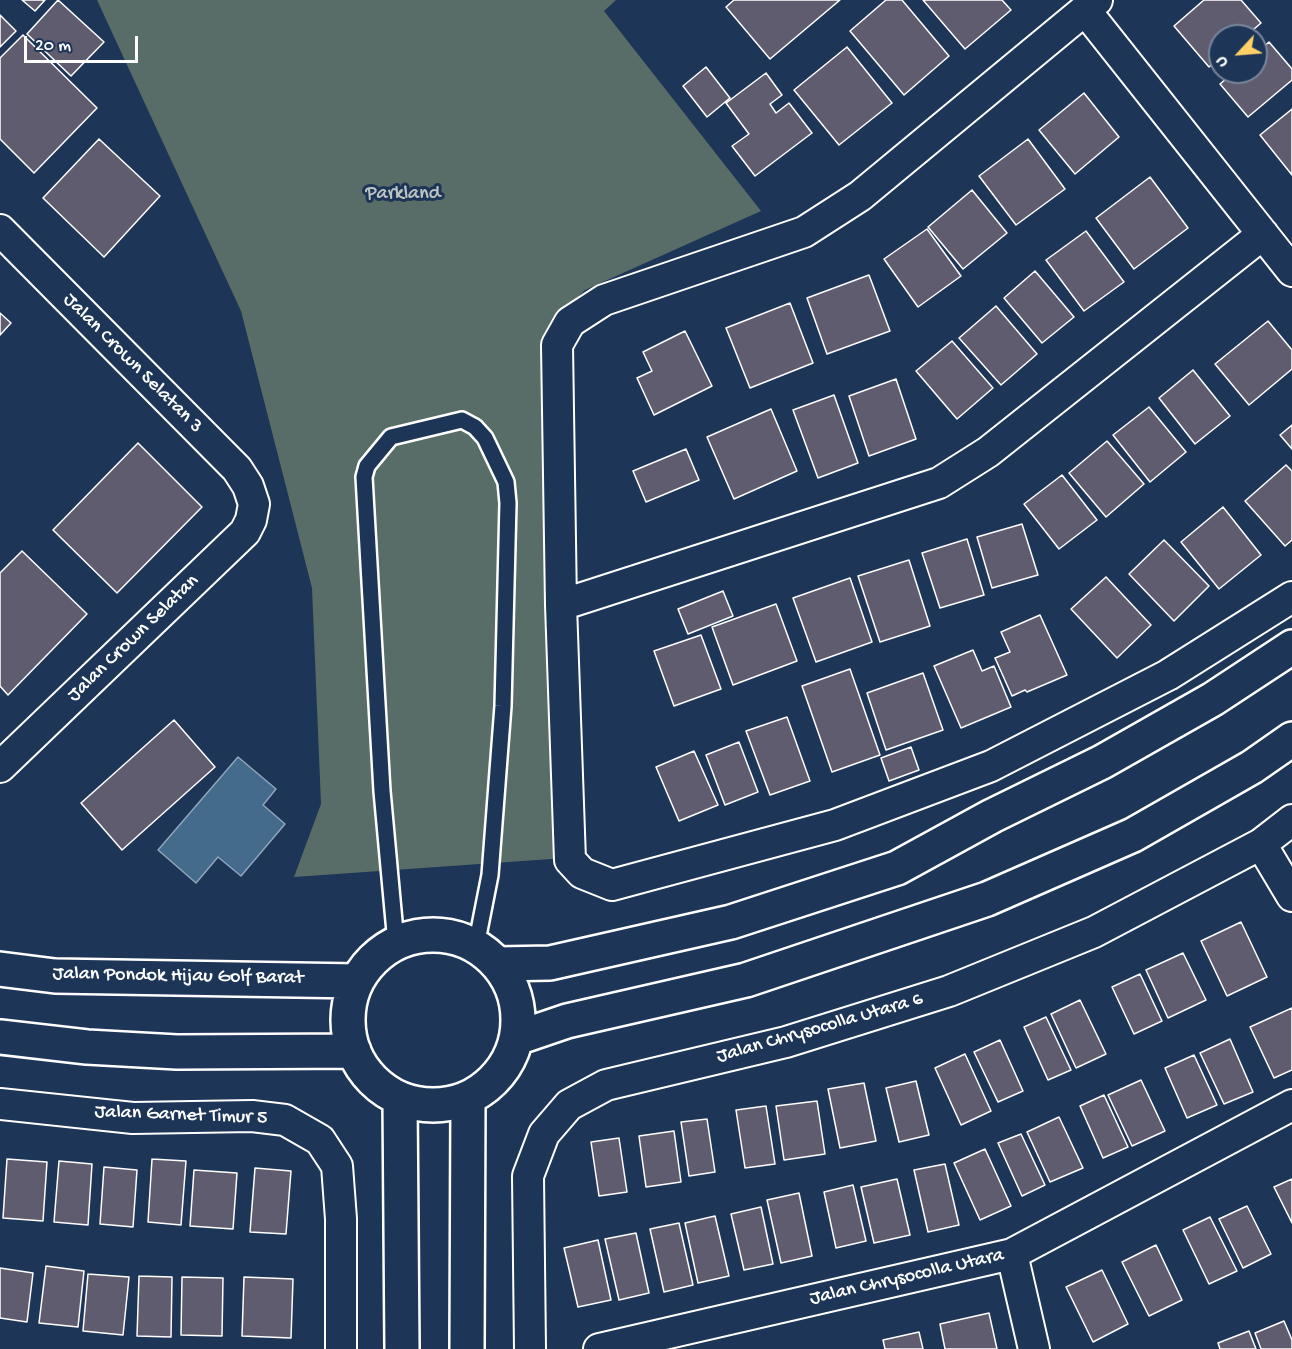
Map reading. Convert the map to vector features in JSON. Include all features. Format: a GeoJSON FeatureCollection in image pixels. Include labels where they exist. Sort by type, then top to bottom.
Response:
{"type":"FeatureCollection","features":[{"type":"Feature","properties":{"kind":"street"},"geometry":{"type":"LineString","coordinates":[[1292,271],[1091,5],[860,196],[804,232],[604,300],[570,322],[557,345],[561,605],[570,860],[582,873],[612,885],[835,825],[991,766],[1168,675],[1292,597]]}},
{"type":"Feature","properties":{"kind":"street","name":"Jalan Crown Selatan 3"},"geometry":{"type":"LineString","coordinates":[[0,230],[237,470],[248,486],[254,504]]}},
{"type":"Feature","properties":{"kind":"street"},"geometry":{"type":"LineString","coordinates":[[561,605],[939,483],[988,452],[1263,234]]}},
{"type":"Feature","properties":{"kind":"street","name":"Jalan Crown Selatan"},"geometry":{"type":"LineString","coordinates":[[0,767],[245,532],[251,520],[254,504]]}},
{"type":"Feature","properties":{"kind":"street"},"geometry":{"type":"LineString","coordinates":[[487,955],[512,987],[518,1012],[516,1038],[507,1063],[490,1084],[468,1098],[446,1105],[423,1105],[400,1099],[381,1088],[365,1072],[354,1051],[348,1028],[349,1004],[357,981],[374,958],[396,943],[423,935],[451,936],[487,955],[550,963],[731,922],[897,868],[992,816],[1102,762],[1213,699],[1292,647]]}},
{"type":"Feature","properties":{"kind":"street"},"geometry":{"type":"LineString","coordinates":[[516,1038],[567,1021],[746,980],[987,899],[1132,835],[1252,767],[1292,739]]}},
{"type":"Feature","properties":{"kind":"street","name":"Jalan Chrysocolla Utara 6"},"geometry":{"type":"LineString","coordinates":[[530,1349],[528,1176],[544,1134],[569,1105],[606,1085],[786,1042],[949,991],[1094,932],[1261,844],[1292,820]]}},
{"type":"Feature","properties":{"kind":"street"},"geometry":{"type":"LineString","coordinates":[[1261,844],[1292,896]]}},
{"type":"Feature","properties":{"kind":"street","name":"Jalan Pondok Hijau Golf Barat"},"geometry":{"type":"LineString","coordinates":[[0,969],[55,976],[357,981]]}},
{"type":"Feature","properties":{"kind":"street"},"geometry":{"type":"LineString","coordinates":[[0,1037],[87,1047],[166,1051],[354,1051]]}},
{"type":"Feature","properties":{"kind":"street"},"geometry":{"type":"LineString","coordinates":[[467,1349],[468,1098]]}},
{"type":"Feature","properties":{"kind":"street"},"geometry":{"type":"LineString","coordinates":[[400,1099],[402,1349]]}},
{"type":"Feature","properties":{"kind":"street","name":"Jalan Garnet Timur 5"},"geometry":{"type":"LineString","coordinates":[[0,1104],[133,1118],[252,1116],[285,1120],[320,1140],[338,1166],[341,1219],[342,1349]]}},
{"type":"Feature","properties":{"kind":"street","name":"Jalan Chrysocolla Utara"},"geometry":{"type":"LineString","coordinates":[[599,1349],[1012,1254],[1292,1105]]}},
{"type":"Feature","properties":{"kind":"street"},"geometry":{"type":"LineString","coordinates":[[1012,1254],[1034,1349]]}},
{"type":"Feature","properties":{"kind":"lane"},"geometry":{"type":"LineString","coordinates":[[396,943],[382,791],[364,477],[367,466],[391,437],[462,420],[475,427],[485,438],[506,482],[508,503],[503,706],[490,875],[487,955]]}},
{"type":"Feature","properties":{"kind":"green space","name":"Parkland"},"geometry":{"type":"Polygon","coordinates":[[[97,0],[616,0],[604,11],[761,211],[585,290],[549,325],[565,858],[294,877],[321,804],[312,588],[241,311],[97,0]]]}},
{"type":"Feature","properties":{"kind":"water"},"geometry":{"type":"Polygon","coordinates":[[[238,757],[276,789],[263,805],[285,824],[241,876],[218,857],[196,883],[158,850],[238,757]]]}},
{"type":"Feature","properties":{"kind":"building"},"geometry":{"type":"Polygon","coordinates":[[[22,0],[45,0],[35,11],[22,0]]]}},
{"type":"Feature","properties":{"kind":"building"},"geometry":{"type":"Polygon","coordinates":[[[58,0],[104,42],[71,76],[27,34],[58,0]]]}},
{"type":"Feature","properties":{"kind":"building"},"geometry":{"type":"Polygon","coordinates":[[[734,0],[840,0],[770,59],[726,7],[734,0]]]}},
{"type":"Feature","properties":{"kind":"building"},"geometry":{"type":"Polygon","coordinates":[[[886,0],[902,0],[949,56],[904,95],[850,31],[886,0]]]}},
{"type":"Feature","properties":{"kind":"building"},"geometry":{"type":"Polygon","coordinates":[[[923,0],[1002,0],[1011,10],[965,49],[923,0]]]}},
{"type":"Feature","properties":{"kind":"building"},"geometry":{"type":"Polygon","coordinates":[[[1204,0],[1241,0],[1261,23],[1208,24],[1208,66],[1174,26],[1204,0]]]}},
{"type":"Feature","properties":{"kind":"building"},"geometry":{"type":"Polygon","coordinates":[[[0,15],[16,31],[0,47],[0,15]]]}},
{"type":"Feature","properties":{"kind":"building"},"geometry":{"type":"Polygon","coordinates":[[[23,35],[97,108],[34,173],[0,139],[0,58],[23,35]]]}},
{"type":"Feature","properties":{"kind":"building"},"geometry":{"type":"Polygon","coordinates":[[[1268,43],[1292,69],[1292,80],[1248,117],[1220,84],[1268,84],[1268,43]]]}},
{"type":"Feature","properties":{"kind":"building"},"geometry":{"type":"Polygon","coordinates":[[[847,47],[892,103],[839,145],[794,90],[847,47]]]}},
{"type":"Feature","properties":{"kind":"building"},"geometry":{"type":"Polygon","coordinates":[[[706,67],[730,98],[707,117],[683,86],[706,67]]]}},
{"type":"Feature","properties":{"kind":"building"},"geometry":{"type":"Polygon","coordinates":[[[766,73],[782,95],[770,104],[776,113],[789,103],[812,133],[755,176],[732,146],[749,134],[726,103],[766,73]]]}},
{"type":"Feature","properties":{"kind":"building"},"geometry":{"type":"Polygon","coordinates":[[[1084,93],[1119,137],[1075,174],[1039,130],[1084,93]]]}},
{"type":"Feature","properties":{"kind":"building"},"geometry":{"type":"Polygon","coordinates":[[[1292,109],[1292,175],[1260,135],[1292,109]]]}},
{"type":"Feature","properties":{"kind":"building"},"geometry":{"type":"Polygon","coordinates":[[[99,139],[160,196],[104,257],[43,198],[99,139]]]}},
{"type":"Feature","properties":{"kind":"building"},"geometry":{"type":"Polygon","coordinates":[[[1028,139],[1065,189],[1016,225],[979,176],[1028,139]]]}},
{"type":"Feature","properties":{"kind":"building"},"geometry":{"type":"Polygon","coordinates":[[[1150,177],[1188,228],[1134,269],[1096,218],[1150,177]]]}},
{"type":"Feature","properties":{"kind":"building"},"geometry":{"type":"Polygon","coordinates":[[[972,190],[1007,233],[963,269],[928,227],[972,190]]]}},
{"type":"Feature","properties":{"kind":"building"},"geometry":{"type":"Polygon","coordinates":[[[927,229],[961,276],[918,307],[884,259],[927,229]]]}},
{"type":"Feature","properties":{"kind":"building"},"geometry":{"type":"Polygon","coordinates":[[[1086,231],[1124,282],[1084,311],[1046,260],[1086,231]]]}},
{"type":"Feature","properties":{"kind":"building"},"geometry":{"type":"Polygon","coordinates":[[[1035,271],[1074,317],[1042,343],[1004,298],[1035,271]]]}},
{"type":"Feature","properties":{"kind":"building"},"geometry":{"type":"Polygon","coordinates":[[[869,275],[890,331],[827,354],[807,298],[869,275]]]}},
{"type":"Feature","properties":{"kind":"building"},"geometry":{"type":"Polygon","coordinates":[[[790,303],[813,363],[750,388],[726,328],[790,303]]]}},
{"type":"Feature","properties":{"kind":"building"},"geometry":{"type":"Polygon","coordinates":[[[996,306],[1037,354],[1001,385],[959,338],[996,306]]]}},
{"type":"Feature","properties":{"kind":"building"},"geometry":{"type":"Polygon","coordinates":[[[0,313],[11,323],[0,335],[0,313]]]}},
{"type":"Feature","properties":{"kind":"building"},"geometry":{"type":"Polygon","coordinates":[[[1268,321],[1292,350],[1292,369],[1249,405],[1215,364],[1268,321]]]}},
{"type":"Feature","properties":{"kind":"building"},"geometry":{"type":"Polygon","coordinates":[[[685,331],[712,386],[654,415],[637,378],[652,371],[643,352],[685,331]]]}},
{"type":"Feature","properties":{"kind":"building"},"geometry":{"type":"Polygon","coordinates":[[[952,341],[993,388],[957,419],[916,371],[952,341]]]}},
{"type":"Feature","properties":{"kind":"building"},"geometry":{"type":"Polygon","coordinates":[[[1193,370],[1230,416],[1195,444],[1159,398],[1193,370]]]}},
{"type":"Feature","properties":{"kind":"building"},"geometry":{"type":"Polygon","coordinates":[[[896,379],[916,439],[869,456],[849,396],[896,379]]]}},
{"type":"Feature","properties":{"kind":"building"},"geometry":{"type":"Polygon","coordinates":[[[834,395],[858,463],[818,478],[793,410],[834,395]]]}},
{"type":"Feature","properties":{"kind":"building"},"geometry":{"type":"Polygon","coordinates":[[[1149,407],[1186,452],[1150,482],[1113,435],[1149,407]]]}},
{"type":"Feature","properties":{"kind":"building"},"geometry":{"type":"Polygon","coordinates":[[[771,409],[797,471],[734,499],[707,437],[771,409]]]}},
{"type":"Feature","properties":{"kind":"building"},"geometry":{"type":"Polygon","coordinates":[[[1292,425],[1292,449],[1280,435],[1292,425]]]}},
{"type":"Feature","properties":{"kind":"building"},"geometry":{"type":"Polygon","coordinates":[[[1107,441],[1144,484],[1106,517],[1069,473],[1107,441]]]}},
{"type":"Feature","properties":{"kind":"building"},"geometry":{"type":"Polygon","coordinates":[[[138,443],[202,507],[117,593],[53,530],[138,443]]]}},
{"type":"Feature","properties":{"kind":"building"},"geometry":{"type":"Polygon","coordinates":[[[686,449],[699,480],[646,502],[633,471],[686,449]]]}},
{"type":"Feature","properties":{"kind":"building"},"geometry":{"type":"Polygon","coordinates":[[[1286,465],[1292,471],[1292,540],[1285,546],[1245,501],[1286,465]]]}},
{"type":"Feature","properties":{"kind":"building"},"geometry":{"type":"Polygon","coordinates":[[[1062,475],[1097,520],[1059,549],[1024,504],[1062,475]]]}},
{"type":"Feature","properties":{"kind":"building"},"geometry":{"type":"Polygon","coordinates":[[[1223,507],[1261,555],[1219,589],[1181,542],[1223,507]]]}},
{"type":"Feature","properties":{"kind":"building"},"geometry":{"type":"Polygon","coordinates":[[[1022,524],[1038,575],[992,588],[977,537],[1022,524]]]}},
{"type":"Feature","properties":{"kind":"building"},"geometry":{"type":"Polygon","coordinates":[[[967,539],[984,595],[940,608],[922,553],[967,539]]]}},
{"type":"Feature","properties":{"kind":"building"},"geometry":{"type":"Polygon","coordinates":[[[1164,540],[1209,586],[1174,621],[1129,574],[1164,540]]]}},
{"type":"Feature","properties":{"kind":"building"},"geometry":{"type":"Polygon","coordinates":[[[22,551],[87,614],[8,695],[0,686],[0,573],[22,551]]]}},
{"type":"Feature","properties":{"kind":"building"},"geometry":{"type":"Polygon","coordinates":[[[909,560],[930,626],[880,642],[858,576],[909,560]]]}},
{"type":"Feature","properties":{"kind":"building"},"geometry":{"type":"Polygon","coordinates":[[[1106,577],[1151,625],[1117,658],[1071,609],[1106,577]]]}},
{"type":"Feature","properties":{"kind":"building"},"geometry":{"type":"Polygon","coordinates":[[[850,578],[872,642],[816,662],[793,598],[850,578]]]}},
{"type":"Feature","properties":{"kind":"building"},"geometry":{"type":"Polygon","coordinates":[[[723,591],[733,616],[688,634],[678,609],[723,591]]]}},
{"type":"Feature","properties":{"kind":"building"},"geometry":{"type":"Polygon","coordinates":[[[776,604],[797,661],[733,685],[712,627],[776,604]]]}},
{"type":"Feature","properties":{"kind":"building"},"geometry":{"type":"Polygon","coordinates":[[[1040,615],[1067,675],[1012,696],[995,658],[1010,652],[1001,632],[1040,615]]]}},
{"type":"Feature","properties":{"kind":"building"},"geometry":{"type":"Polygon","coordinates":[[[701,635],[721,689],[674,706],[654,651],[701,635]]]}},
{"type":"Feature","properties":{"kind":"building"},"geometry":{"type":"Polygon","coordinates":[[[973,650],[982,671],[994,666],[1011,707],[961,728],[934,666],[973,650]]]}},
{"type":"Feature","properties":{"kind":"building"},"geometry":{"type":"Polygon","coordinates":[[[850,669],[880,755],[832,772],[802,686],[850,669]]]}},
{"type":"Feature","properties":{"kind":"building"},"geometry":{"type":"Polygon","coordinates":[[[923,673],[943,730],[886,750],[867,693],[923,673]]]}},
{"type":"Feature","properties":{"kind":"building"},"geometry":{"type":"Polygon","coordinates":[[[787,717],[810,781],[770,795],[746,731],[787,717]]]}},
{"type":"Feature","properties":{"kind":"building"},"geometry":{"type":"Polygon","coordinates":[[[174,720],[215,767],[122,850],[81,803],[174,720]]]}},
{"type":"Feature","properties":{"kind":"building"},"geometry":{"type":"Polygon","coordinates":[[[739,742],[758,792],[725,805],[706,755],[739,742]]]}},
{"type":"Feature","properties":{"kind":"building"},"geometry":{"type":"Polygon","coordinates":[[[911,747],[919,770],[889,781],[881,758],[911,747]]]}},
{"type":"Feature","properties":{"kind":"building"},"geometry":{"type":"Polygon","coordinates":[[[694,751],[718,805],[679,821],[656,767],[694,751]]]}},
{"type":"Feature","properties":{"kind":"building"},"geometry":{"type":"Polygon","coordinates":[[[1241,922],[1267,977],[1227,996],[1201,941],[1241,922]]]}},
{"type":"Feature","properties":{"kind":"building"},"geometry":{"type":"Polygon","coordinates":[[[1183,953],[1206,1000],[1168,1018],[1146,970],[1183,953]]]}},
{"type":"Feature","properties":{"kind":"building"},"geometry":{"type":"Polygon","coordinates":[[[1140,974],[1162,1021],[1134,1034],[1112,987],[1140,974]]]}},
{"type":"Feature","properties":{"kind":"building"},"geometry":{"type":"Polygon","coordinates":[[[1080,1000],[1106,1054],[1076,1068],[1051,1014],[1080,1000]]]}},
{"type":"Feature","properties":{"kind":"building"},"geometry":{"type":"Polygon","coordinates":[[[1292,1008],[1292,1070],[1274,1078],[1250,1027],[1292,1008]]]}},
{"type":"Feature","properties":{"kind":"building"},"geometry":{"type":"Polygon","coordinates":[[[1046,1017],[1071,1070],[1048,1080],[1024,1027],[1046,1017]]]}},
{"type":"Feature","properties":{"kind":"building"},"geometry":{"type":"Polygon","coordinates":[[[1230,1039],[1253,1092],[1224,1104],[1200,1053],[1230,1039]]]}},
{"type":"Feature","properties":{"kind":"building"},"geometry":{"type":"Polygon","coordinates":[[[1000,1040],[1023,1091],[998,1102],[974,1052],[1000,1040]]]}},
{"type":"Feature","properties":{"kind":"building"},"geometry":{"type":"Polygon","coordinates":[[[965,1054],[991,1111],[961,1125],[935,1068],[965,1054]]]}},
{"type":"Feature","properties":{"kind":"building"},"geometry":{"type":"Polygon","coordinates":[[[1194,1055],[1217,1105],[1187,1118],[1165,1068],[1194,1055]]]}},
{"type":"Feature","properties":{"kind":"building"},"geometry":{"type":"Polygon","coordinates":[[[1141,1080],[1165,1131],[1132,1146],[1108,1095],[1141,1080]]]}},
{"type":"Feature","properties":{"kind":"building"},"geometry":{"type":"Polygon","coordinates":[[[916,1081],[929,1135],[899,1142],[886,1088],[916,1081]]]}},
{"type":"Feature","properties":{"kind":"building"},"geometry":{"type":"Polygon","coordinates":[[[864,1083],[876,1141],[840,1148],[828,1089],[864,1083]]]}},
{"type":"Feature","properties":{"kind":"building"},"geometry":{"type":"Polygon","coordinates":[[[1104,1095],[1128,1147],[1103,1158],[1080,1106],[1104,1095]]]}},
{"type":"Feature","properties":{"kind":"building"},"geometry":{"type":"Polygon","coordinates":[[[817,1101],[825,1154],[784,1160],[776,1106],[817,1101]]]}},
{"type":"Feature","properties":{"kind":"building"},"geometry":{"type":"Polygon","coordinates":[[[766,1106],[775,1164],[745,1168],[736,1110],[766,1106]]]}},
{"type":"Feature","properties":{"kind":"building"},"geometry":{"type":"Polygon","coordinates":[[[1059,1117],[1083,1168],[1050,1182],[1027,1132],[1059,1117]]]}},
{"type":"Feature","properties":{"kind":"building"},"geometry":{"type":"Polygon","coordinates":[[[707,1119],[715,1172],[689,1176],[681,1122],[707,1119]]]}},
{"type":"Feature","properties":{"kind":"building"},"geometry":{"type":"Polygon","coordinates":[[[674,1131],[681,1182],[646,1187],[639,1136],[674,1131]]]}},
{"type":"Feature","properties":{"kind":"building"},"geometry":{"type":"Polygon","coordinates":[[[1021,1134],[1045,1185],[1022,1196],[998,1143],[1021,1134]]]}},
{"type":"Feature","properties":{"kind":"building"},"geometry":{"type":"Polygon","coordinates":[[[619,1138],[627,1192],[599,1196],[591,1142],[619,1138]]]}},
{"type":"Feature","properties":{"kind":"building"},"geometry":{"type":"Polygon","coordinates":[[[985,1149],[1011,1206],[980,1220],[954,1163],[985,1149]]]}},
{"type":"Feature","properties":{"kind":"building"},"geometry":{"type":"Polygon","coordinates":[[[7,1159],[47,1162],[43,1221],[3,1218],[7,1159]]]}},
{"type":"Feature","properties":{"kind":"building"},"geometry":{"type":"Polygon","coordinates":[[[152,1159],[186,1161],[181,1225],[148,1222],[152,1159]]]}},
{"type":"Feature","properties":{"kind":"building"},"geometry":{"type":"Polygon","coordinates":[[[59,1161],[92,1164],[88,1225],[54,1222],[59,1161]]]}},
{"type":"Feature","properties":{"kind":"building"},"geometry":{"type":"Polygon","coordinates":[[[945,1164],[959,1225],[928,1232],[914,1170],[945,1164]]]}},
{"type":"Feature","properties":{"kind":"building"},"geometry":{"type":"Polygon","coordinates":[[[104,1167],[137,1170],[133,1227],[100,1224],[104,1167]]]}},
{"type":"Feature","properties":{"kind":"building"},"geometry":{"type":"Polygon","coordinates":[[[255,1168],[291,1171],[286,1234],[250,1232],[255,1168]]]}},
{"type":"Feature","properties":{"kind":"building"},"geometry":{"type":"Polygon","coordinates":[[[194,1170],[237,1173],[233,1229],[190,1226],[194,1170]]]}},
{"type":"Feature","properties":{"kind":"building"},"geometry":{"type":"Polygon","coordinates":[[[897,1179],[910,1235],[874,1243],[861,1187],[897,1179]]]}},
{"type":"Feature","properties":{"kind":"building"},"geometry":{"type":"Polygon","coordinates":[[[1292,1179],[1292,1223],[1274,1187],[1292,1179]]]}},
{"type":"Feature","properties":{"kind":"building"},"geometry":{"type":"Polygon","coordinates":[[[853,1185],[866,1241],[836,1248],[824,1192],[853,1185]]]}},
{"type":"Feature","properties":{"kind":"building"},"geometry":{"type":"Polygon","coordinates":[[[799,1193],[812,1256],[781,1263],[767,1200],[799,1193]]]}},
{"type":"Feature","properties":{"kind":"building"},"geometry":{"type":"Polygon","coordinates":[[[1247,1206],[1271,1254],[1243,1268],[1219,1219],[1247,1206]]]}},
{"type":"Feature","properties":{"kind":"building"},"geometry":{"type":"Polygon","coordinates":[[[761,1207],[773,1264],[744,1270],[731,1214],[761,1207]]]}},
{"type":"Feature","properties":{"kind":"building"},"geometry":{"type":"Polygon","coordinates":[[[715,1216],[729,1276],[698,1283],[685,1223],[715,1216]]]}},
{"type":"Feature","properties":{"kind":"building"},"geometry":{"type":"Polygon","coordinates":[[[1210,1217],[1237,1271],[1209,1284],[1183,1230],[1210,1217]]]}},
{"type":"Feature","properties":{"kind":"building"},"geometry":{"type":"Polygon","coordinates":[[[679,1223],[693,1285],[664,1292],[650,1229],[679,1223]]]}},
{"type":"Feature","properties":{"kind":"building"},"geometry":{"type":"Polygon","coordinates":[[[636,1233],[649,1293],[619,1300],[605,1239],[636,1233]]]}},
{"type":"Feature","properties":{"kind":"building"},"geometry":{"type":"Polygon","coordinates":[[[598,1240],[611,1300],[578,1307],[564,1248],[598,1240]]]}},
{"type":"Feature","properties":{"kind":"building"},"geometry":{"type":"Polygon","coordinates":[[[1156,1245],[1182,1300],[1149,1316],[1122,1262],[1156,1245]]]}},
{"type":"Feature","properties":{"kind":"building"},"geometry":{"type":"Polygon","coordinates":[[[46,1266],[84,1271],[78,1327],[39,1323],[46,1266]]]}},
{"type":"Feature","properties":{"kind":"building"},"geometry":{"type":"Polygon","coordinates":[[[0,1268],[33,1273],[27,1322],[0,1318],[0,1268]]]}},
{"type":"Feature","properties":{"kind":"building"},"geometry":{"type":"Polygon","coordinates":[[[1102,1270],[1128,1324],[1093,1342],[1066,1287],[1102,1270]]]}},
{"type":"Feature","properties":{"kind":"building"},"geometry":{"type":"Polygon","coordinates":[[[88,1274],[129,1277],[123,1335],[83,1331],[88,1274]]]}},
{"type":"Feature","properties":{"kind":"building"},"geometry":{"type":"Polygon","coordinates":[[[139,1276],[172,1277],[171,1337],[137,1336],[139,1276]]]}},
{"type":"Feature","properties":{"kind":"building"},"geometry":{"type":"Polygon","coordinates":[[[182,1277],[223,1278],[222,1336],[181,1335],[182,1277]]]}},
{"type":"Feature","properties":{"kind":"building"},"geometry":{"type":"Polygon","coordinates":[[[244,1277],[293,1279],[291,1338],[242,1336],[244,1277]]]}},
{"type":"Feature","properties":{"kind":"building"},"geometry":{"type":"Polygon","coordinates":[[[989,1313],[997,1349],[945,1349],[940,1324],[989,1313]]]}},
{"type":"Feature","properties":{"kind":"building"},"geometry":{"type":"Polygon","coordinates":[[[1284,1321],[1292,1340],[1292,1349],[1261,1349],[1255,1333],[1284,1321]]]}},
{"type":"Feature","properties":{"kind":"building"},"geometry":{"type":"Polygon","coordinates":[[[1249,1331],[1256,1349],[1220,1349],[1218,1343],[1249,1331]]]}},
{"type":"Feature","properties":{"kind":"building"},"geometry":{"type":"Polygon","coordinates":[[[919,1332],[923,1349],[885,1349],[883,1340],[919,1332]]]}}]}
